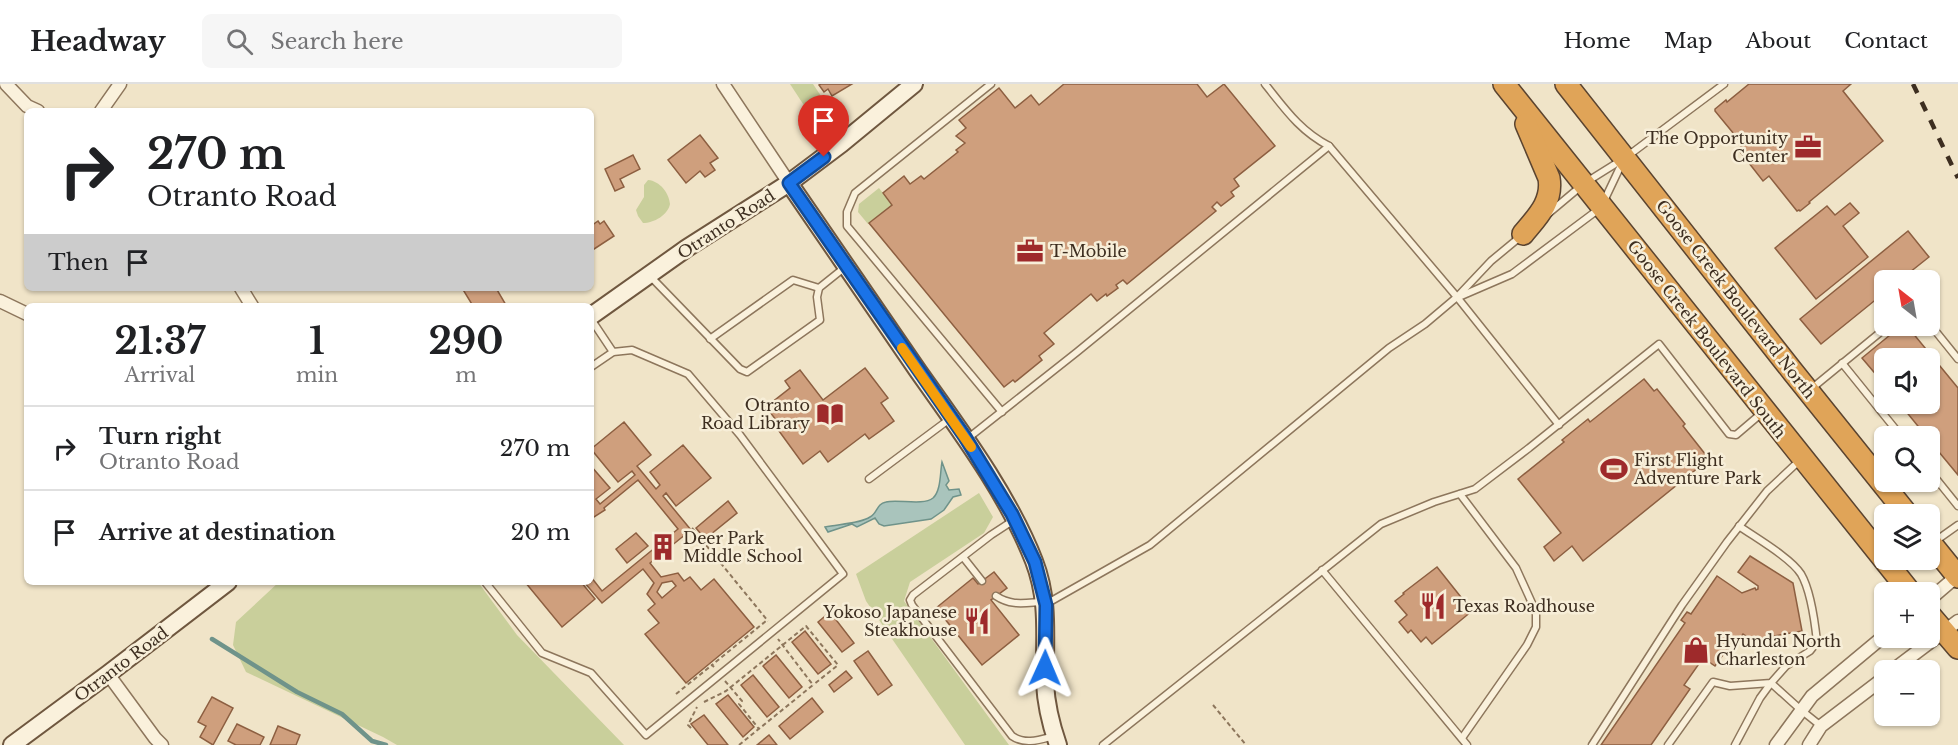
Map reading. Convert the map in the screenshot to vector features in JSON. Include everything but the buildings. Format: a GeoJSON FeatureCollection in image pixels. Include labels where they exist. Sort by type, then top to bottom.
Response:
{"type":"FeatureCollection","features":[{"type":"Feature","properties":{"kind":"highway","name":"Goose Creek Boulevard North"},"geometry":{"type":"LineString","coordinates":[[1566,84],[1899,504]]}},
{"type":"Feature","properties":{"kind":"highway","name":"Goose Creek Boulevard South"},"geometry":{"type":"LineString","coordinates":[[1510,92],[1902,582]]}},
{"type":"Feature","properties":{"kind":"highway"},"geometry":{"type":"LineString","coordinates":[[1510,92],[1549,178],[1551,188],[1546,205],[1523,234]]}},
{"type":"Feature","properties":{"kind":"highway"},"geometry":{"type":"LineString","coordinates":[[1940,555],[1957,576]]}},
{"type":"Feature","properties":{"kind":"highway"},"geometry":{"type":"LineString","coordinates":[[1951,626],[1958,648]]}},
{"type":"Feature","properties":{"kind":"street"},"geometry":{"type":"LineString","coordinates":[[6,84],[31,108]]}},
{"type":"Feature","properties":{"kind":"street"},"geometry":{"type":"LineString","coordinates":[[103,108],[120,84]]}},
{"type":"Feature","properties":{"kind":"street"},"geometry":{"type":"LineString","coordinates":[[723,84],[846,267],[966,439],[1015,520],[1035,562],[1045,603],[1045,685],[1051,724],[1057,740]]}},
{"type":"Feature","properties":{"kind":"street","name":"Otranto Road"},"geometry":{"type":"LineString","coordinates":[[594,315],[687,248],[789,183],[841,144],[907,86]]}},
{"type":"Feature","properties":{"kind":"street"},"geometry":{"type":"LineString","coordinates":[[0,300],[24,312]]}},
{"type":"Feature","properties":{"kind":"street"},"geometry":{"type":"LineString","coordinates":[[1940,591],[1957,576]]}},
{"type":"Feature","properties":{"kind":"street","name":"Otranto Road"},"geometry":{"type":"LineString","coordinates":[[12,745],[224,585]]}},
{"type":"Feature","properties":{"kind":"street"},"geometry":{"type":"LineString","coordinates":[[1906,660],[1951,626]]}},
{"type":"Feature","properties":{"kind":"street"},"geometry":{"type":"LineString","coordinates":[[1776,745],[1801,710],[1821,688],[1874,644]]}},
{"type":"Feature","properties":{"kind":"street"},"geometry":{"type":"LineString","coordinates":[[108,674],[162,745]]}},
{"type":"Feature","properties":{"kind":"street"},"geometry":{"type":"LineString","coordinates":[[1809,745],[1821,726],[1874,686]]}},
{"type":"Feature","properties":{"kind":"lane"},"geometry":{"type":"LineString","coordinates":[[991,84],[855,193],[847,212],[847,226],[1002,412]]}},
{"type":"Feature","properties":{"kind":"lane"},"geometry":{"type":"LineString","coordinates":[[1265,84],[1299,126],[1329,146],[1457,297],[1559,425]]}},
{"type":"Feature","properties":{"kind":"lane"},"geometry":{"type":"LineString","coordinates":[[996,596],[1005,602],[1014,604],[1045,603],[1150,545],[1389,348],[1425,324],[1457,297],[1491,261],[1584,184],[1625,158],[1724,84]]}},
{"type":"Feature","properties":{"kind":"lane"},"geometry":{"type":"LineString","coordinates":[[966,439],[1329,146]]}},
{"type":"Feature","properties":{"kind":"lane"},"geometry":{"type":"LineString","coordinates":[[1457,297],[1512,274],[1602,207],[1625,158]]}},
{"type":"Feature","properties":{"kind":"lane"},"geometry":{"type":"LineString","coordinates":[[648,275],[740,369],[747,372],[820,320],[817,297],[819,288],[846,267]]}},
{"type":"Feature","properties":{"kind":"lane"},"geometry":{"type":"LineString","coordinates":[[710,339],[793,280],[819,288]]}},
{"type":"Feature","properties":{"kind":"lane"},"geometry":{"type":"LineString","coordinates":[[594,322],[613,352]]}},
{"type":"Feature","properties":{"kind":"lane"},"geometry":{"type":"LineString","coordinates":[[1808,391],[1876,336]]}},
{"type":"Feature","properties":{"kind":"lane"},"geometry":{"type":"LineString","coordinates":[[1939,336],[1958,359]]}},
{"type":"Feature","properties":{"kind":"lane"},"geometry":{"type":"LineString","coordinates":[[1103,745],[1381,524],[1434,502],[1475,489],[1659,344],[1730,434],[1736,435],[1764,411]]}},
{"type":"Feature","properties":{"kind":"lane"},"geometry":{"type":"LineString","coordinates":[[487,585],[542,653],[591,673],[646,735],[843,574],[740,435],[688,374],[632,350],[613,352],[594,364]]}},
{"type":"Feature","properties":{"kind":"lane"},"geometry":{"type":"LineString","coordinates":[[1842,363],[1893,426]]}},
{"type":"Feature","properties":{"kind":"lane"},"geometry":{"type":"LineString","coordinates":[[869,479],[951,417]]}},
{"type":"Feature","properties":{"kind":"lane"},"geometry":{"type":"LineString","coordinates":[[1593,745],[1682,605],[1739,526],[1767,491],[1802,459]]}},
{"type":"Feature","properties":{"kind":"lane"},"geometry":{"type":"LineString","coordinates":[[1940,484],[1958,506]]}},
{"type":"Feature","properties":{"kind":"lane"},"geometry":{"type":"LineString","coordinates":[[1460,494],[1516,568],[1536,612],[1536,627],[1527,645],[1462,738]]}},
{"type":"Feature","properties":{"kind":"lane"},"geometry":{"type":"LineString","coordinates":[[1015,520],[913,595],[910,600],[1012,736],[1019,742],[1029,743],[1057,740]]}},
{"type":"Feature","properties":{"kind":"lane"},"geometry":{"type":"LineString","coordinates":[[1940,537],[1958,525]]}},
{"type":"Feature","properties":{"kind":"lane"},"geometry":{"type":"LineString","coordinates":[[1735,745],[1760,698],[1771,683],[1786,666],[1810,651],[1816,642],[1807,590],[1801,573],[1739,526]]}},
{"type":"Feature","properties":{"kind":"lane"},"geometry":{"type":"LineString","coordinates":[[963,557],[982,581]]}},
{"type":"Feature","properties":{"kind":"lane"},"geometry":{"type":"LineString","coordinates":[[1322,570],[1467,745]]}},
{"type":"Feature","properties":{"kind":"lane"},"geometry":{"type":"LineString","coordinates":[[1668,745],[1713,682],[1730,686],[1771,683],[1821,726]]}},
{"type":"Feature","properties":{"kind":"path"},"geometry":{"type":"LineString","coordinates":[[691,728],[688,725],[689,721],[698,706],[726,691],[806,626],[838,665],[813,685]]}},
{"type":"Feature","properties":{"kind":"path"},"geometry":{"type":"LineString","coordinates":[[676,694],[712,665]]}},
{"type":"Feature","properties":{"kind":"path"},"geometry":{"type":"LineString","coordinates":[[1213,705],[1246,745]]}},
{"type":"Feature","properties":{"kind":"green space"},"geometry":{"type":"Polygon","coordinates":[[[790,84],[813,84],[823,99],[807,110],[790,84]]]}},
{"type":"Feature","properties":{"kind":"green space"},"geometry":{"type":"Polygon","coordinates":[[[648,180],[663,188],[670,204],[660,218],[643,223],[636,210],[644,197],[644,185],[648,180]]]}},
{"type":"Feature","properties":{"kind":"green space"},"geometry":{"type":"Polygon","coordinates":[[[879,188],[892,205],[868,224],[858,212],[859,204],[879,188]]]}},
{"type":"Feature","properties":{"kind":"green space"},"geometry":{"type":"Polygon","coordinates":[[[979,493],[993,517],[984,533],[910,582],[904,601],[1009,745],[965,745],[866,601],[856,574],[979,493]]]}},
{"type":"Feature","properties":{"kind":"green space"},"geometry":{"type":"Polygon","coordinates":[[[276,585],[480,585],[517,635],[624,745],[397,745],[246,672],[233,645],[236,622],[276,585]]]}},
{"type":"Feature","properties":{"kind":"water"},"geometry":{"type":"Polygon","coordinates":[[[942,462],[949,481],[946,485],[949,490],[959,489],[961,495],[953,497],[944,510],[931,519],[884,526],[879,524],[875,518],[857,527],[852,524],[828,532],[825,527],[865,519],[873,515],[880,505],[886,502],[923,502],[933,498],[939,486],[942,462]]]}},
{"type":"Feature","properties":{"kind":"waterway"},"geometry":{"type":"LineString","coordinates":[[212,639],[297,692],[342,714],[372,741],[386,745]]}},
{"type":"Feature","properties":{"kind":"railway"},"geometry":{"type":"LineString","coordinates":[[1913,84],[1958,178]]}},
{"type":"Feature","properties":{"kind":"slow traffic"},"geometry":{"type":"LineString","coordinates":[[902,348],[971,447]]}},
{"type":"Feature","properties":{"kind":"place","name":"The Opportunity Center"},"geometry":{"type":"Point","coordinates":[1808,147]}},
{"type":"Feature","properties":{"kind":"place","name":"T-Mobile"},"geometry":{"type":"Point","coordinates":[1030,251]}},
{"type":"Feature","properties":{"kind":"place","name":"Otranto Road Library"},"geometry":{"type":"Point","coordinates":[830,414]}},
{"type":"Feature","properties":{"kind":"place","name":"First Flight Adventure Park"},"geometry":{"type":"Point","coordinates":[1614,469]}},
{"type":"Feature","properties":{"kind":"place","name":"Deer Park Middle School"},"geometry":{"type":"Point","coordinates":[663,547]}},
{"type":"Feature","properties":{"kind":"place","name":"Texas Roadhouse"},"geometry":{"type":"Point","coordinates":[1433,606]}},
{"type":"Feature","properties":{"kind":"place","name":"Yokoso Japanese Steakhouse"},"geometry":{"type":"Point","coordinates":[977,621]}},
{"type":"Feature","properties":{"kind":"place","name":"Hyundai North Charleston"},"geometry":{"type":"Point","coordinates":[1696,650]}},
{"type":"Feature","properties":{"kind":"route"},"geometry":{"type":"LineString","coordinates":[[824,157],[789,183],[965,437],[1012,514],[1035,562],[1046,605],[1045,668]]}}]}
